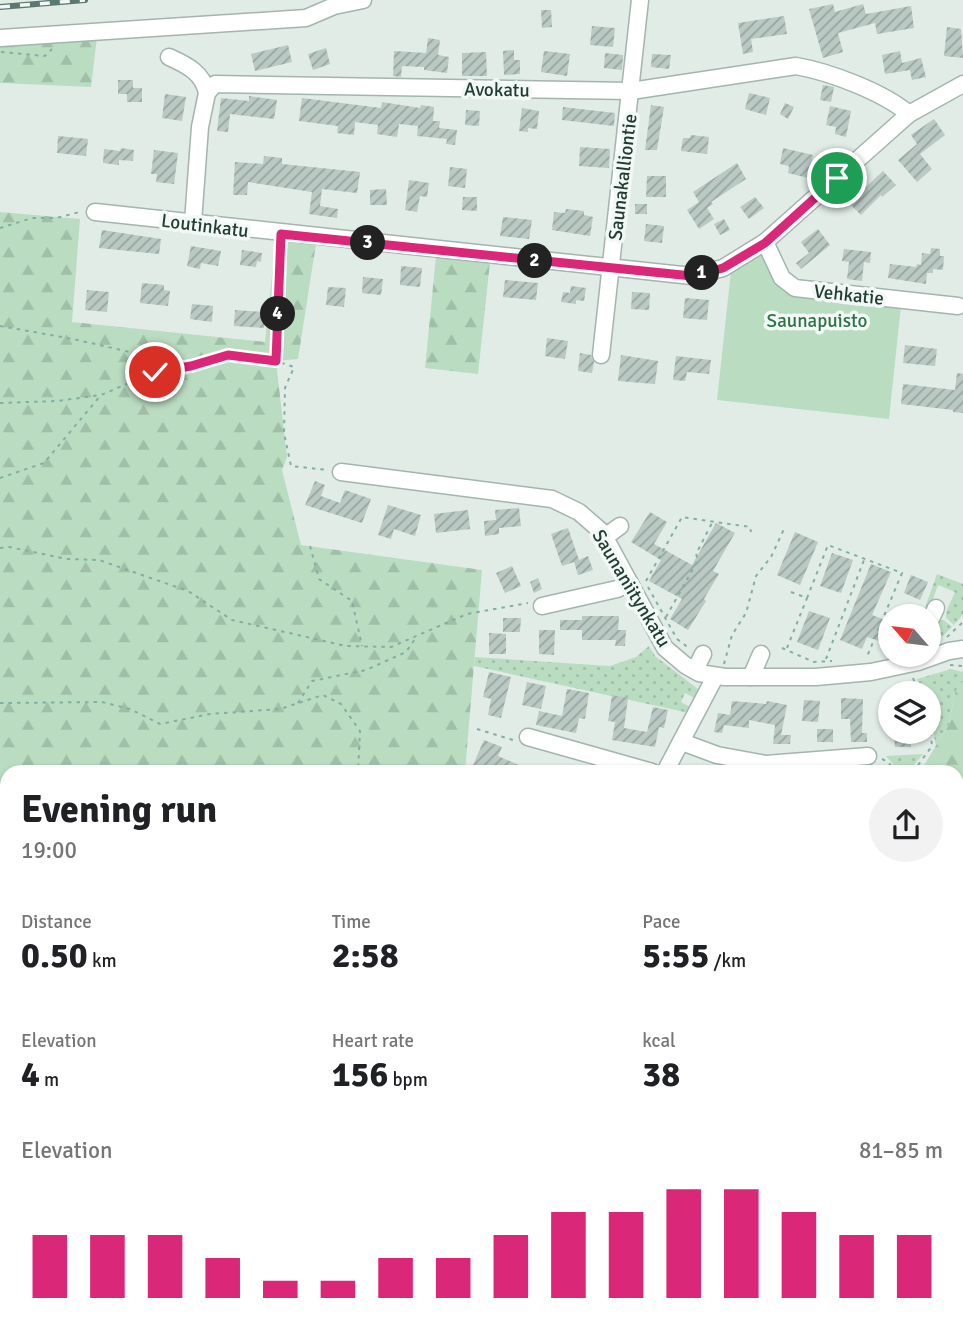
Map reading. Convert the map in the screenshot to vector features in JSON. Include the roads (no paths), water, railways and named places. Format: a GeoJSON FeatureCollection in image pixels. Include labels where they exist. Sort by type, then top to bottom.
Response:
{"type":"FeatureCollection","features":[{"type":"Feature","properties":{"kind":"street"},"geometry":{"type":"LineString","coordinates":[[0,38],[306,18],[334,6],[363,0]]}},
{"type":"Feature","properties":{"kind":"street","name":"Saunakalliontie"},"geometry":{"type":"LineString","coordinates":[[601,355],[640,0]]}},
{"type":"Feature","properties":{"kind":"street"},"geometry":{"type":"LineString","coordinates":[[169,57],[191,67],[205,82],[207,93],[200,127],[193,222]]}},
{"type":"Feature","properties":{"kind":"street","name":"Avokatu"},"geometry":{"type":"LineString","coordinates":[[207,93],[215,84],[631,91],[796,66],[812,69],[886,98],[909,114]]}},
{"type":"Feature","properties":{"kind":"street","name":"Loutinkatu"},"geometry":{"type":"LineString","coordinates":[[95,212],[692,276],[723,268],[765,243],[909,114],[963,84]]}},
{"type":"Feature","properties":{"kind":"street","name":"Vehkatie"},"geometry":{"type":"LineString","coordinates":[[765,243],[782,278],[795,288],[958,306]]}},
{"type":"Feature","properties":{"kind":"street","name":"Saunaniitynkatu"},"geometry":{"type":"LineString","coordinates":[[341,472],[552,499],[579,512],[605,537],[665,648],[685,666],[700,660],[720,677],[816,677],[870,672],[889,667]]}},
{"type":"Feature","properties":{"kind":"street"},"geometry":{"type":"LineString","coordinates":[[605,537],[620,526]]}},
{"type":"Feature","properties":{"kind":"street"},"geometry":{"type":"LineString","coordinates":[[542,606],[617,589],[630,583]]}},
{"type":"Feature","properties":{"kind":"street","name":"Saunaniitynkatu"},"geometry":{"type":"LineString","coordinates":[[942,653],[963,649]]}},
{"type":"Feature","properties":{"kind":"street"},"geometry":{"type":"LineString","coordinates":[[751,677],[761,654]]}},
{"type":"Feature","properties":{"kind":"street"},"geometry":{"type":"LineString","coordinates":[[669,765],[720,677]]}},
{"type":"Feature","properties":{"kind":"street"},"geometry":{"type":"LineString","coordinates":[[528,737],[627,765]]}},
{"type":"Feature","properties":{"kind":"street"},"geometry":{"type":"LineString","coordinates":[[682,742],[717,755],[766,764],[868,756]]}},
{"type":"Feature","properties":{"kind":"railway"},"geometry":{"type":"LineString","coordinates":[[0,7],[85,0]]}},
{"type":"Feature","properties":{"kind":"park label","name":"Saunapuisto"},"geometry":{"type":"Point","coordinates":[817,320]}}]}
